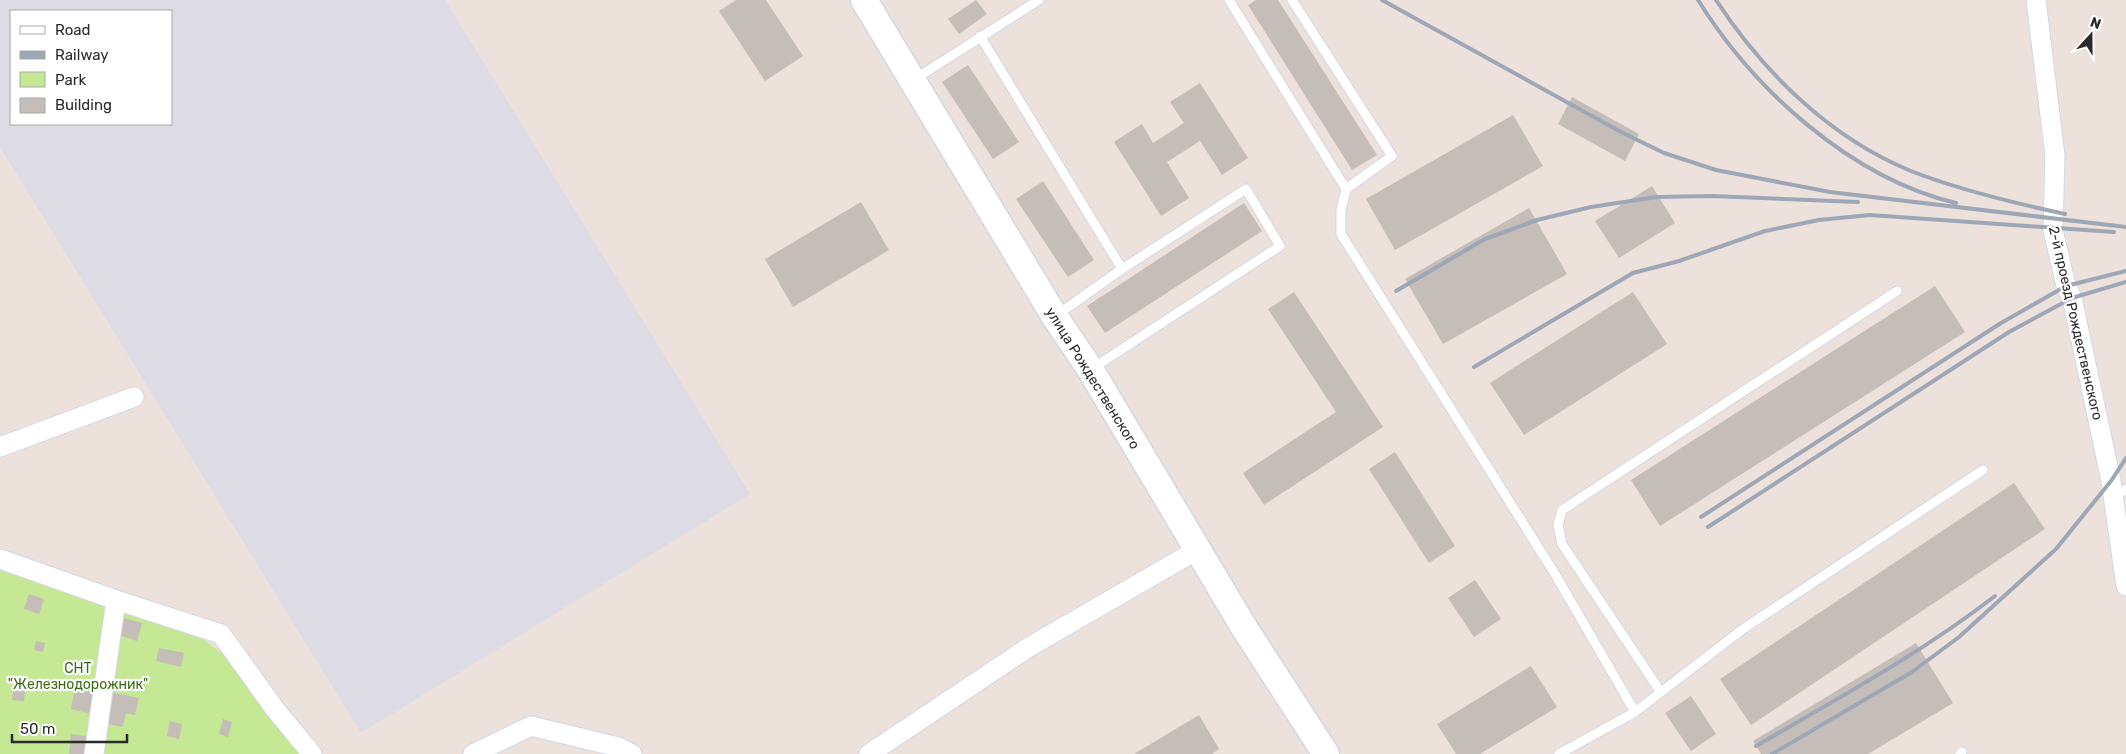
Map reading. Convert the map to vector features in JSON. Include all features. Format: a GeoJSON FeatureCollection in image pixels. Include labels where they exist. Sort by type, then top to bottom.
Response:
{"type":"FeatureCollection","features":[{"type":"Feature","properties":{"kind":"main road","name":"улица Рождественского"},"geometry":{"type":"LineString","coordinates":[[864,0],[1055,317],[1090,369],[1197,550],[1326,754]]}},
{"type":"Feature","properties":{"kind":"street","name":"2-й проезд Рождественского"},"geometry":{"type":"LineString","coordinates":[[2036,0],[2055,156],[2053,230],[2066,286],[2072,298],[2119,493],[2126,586]]}},
{"type":"Feature","properties":{"kind":"street"},"geometry":{"type":"LineString","coordinates":[[0,446],[134,397]]}},
{"type":"Feature","properties":{"kind":"street"},"geometry":{"type":"LineString","coordinates":[[869,754],[1029,647],[1197,550]]}},
{"type":"Feature","properties":{"kind":"street"},"geometry":{"type":"LineString","coordinates":[[0,559],[116,600],[221,634],[275,709],[312,754]]}},
{"type":"Feature","properties":{"kind":"street"},"geometry":{"type":"LineString","coordinates":[[94,754],[116,600]]}},
{"type":"Feature","properties":{"kind":"street"},"geometry":{"type":"LineString","coordinates":[[473,754],[532,726],[618,747],[632,754]]}},
{"type":"Feature","properties":{"kind":"lane"},"geometry":{"type":"LineString","coordinates":[[913,80],[1039,0]]}},
{"type":"Feature","properties":{"kind":"lane"},"geometry":{"type":"LineString","coordinates":[[1229,0],[1346,189]]}},
{"type":"Feature","properties":{"kind":"lane"},"geometry":{"type":"LineString","coordinates":[[1292,0],[1392,156],[1346,189],[1341,211],[1340,234],[1550,566],[1635,712]]}},
{"type":"Feature","properties":{"kind":"lane"},"geometry":{"type":"LineString","coordinates":[[980,36],[1122,269]]}},
{"type":"Feature","properties":{"kind":"lane"},"geometry":{"type":"LineString","coordinates":[[1055,317],[1122,269],[1246,189],[1280,246],[1090,369]]}},
{"type":"Feature","properties":{"kind":"lane"},"geometry":{"type":"LineString","coordinates":[[1660,691],[1562,544],[1558,525],[1562,510],[1897,290]]}},
{"type":"Feature","properties":{"kind":"lane"},"geometry":{"type":"LineString","coordinates":[[1559,754],[1635,712],[1743,629],[1983,470]]}},
{"type":"Feature","properties":{"kind":"shaded area"},"geometry":{"type":"Polygon","coordinates":[[[0,0],[445,0],[750,494],[361,733],[0,147],[0,0]]]}},
{"type":"Feature","properties":{"kind":"green space","name":"СНТ \"Железнодорожник\""},"geometry":{"type":"Polygon","coordinates":[[[0,564],[200,637],[231,660],[300,754],[0,754],[0,564]]]}},
{"type":"Feature","properties":{"kind":"building"},"geometry":{"type":"Polygon","coordinates":[[[736,0],[766,0],[803,56],[765,81],[719,11],[736,0]]]}},
{"type":"Feature","properties":{"kind":"building"},"geometry":{"type":"Polygon","coordinates":[[[976,0],[987,14],[959,34],[948,19],[976,0]]]}},
{"type":"Feature","properties":{"kind":"building"},"geometry":{"type":"Polygon","coordinates":[[[1256,0],[1278,0],[1377,155],[1352,170],[1248,5],[1256,0]]]}},
{"type":"Feature","properties":{"kind":"building"},"geometry":{"type":"Polygon","coordinates":[[[968,65],[1019,142],[993,159],[942,82],[968,65]]]}},
{"type":"Feature","properties":{"kind":"building"},"geometry":{"type":"Polygon","coordinates":[[[1200,83],[1248,158],[1222,175],[1200,141],[1167,162],[1189,198],[1161,216],[1114,142],[1142,124],[1153,143],[1184,123],[1170,102],[1200,83]]]}},
{"type":"Feature","properties":{"kind":"building"},"geometry":{"type":"Polygon","coordinates":[[[1572,97],[1639,134],[1625,161],[1558,124],[1572,97]]]}},
{"type":"Feature","properties":{"kind":"building"},"geometry":{"type":"Polygon","coordinates":[[[1513,115],[1543,166],[1395,250],[1366,199],[1513,115]]]}},
{"type":"Feature","properties":{"kind":"building"},"geometry":{"type":"Polygon","coordinates":[[[1043,181],[1094,260],[1068,277],[1016,199],[1043,181]]]}},
{"type":"Feature","properties":{"kind":"building"},"geometry":{"type":"Polygon","coordinates":[[[1652,186],[1675,223],[1619,258],[1595,221],[1652,186]]]}},
{"type":"Feature","properties":{"kind":"building"},"geometry":{"type":"Polygon","coordinates":[[[861,202],[889,250],[793,307],[765,259],[861,202]]]}},
{"type":"Feature","properties":{"kind":"building"},"geometry":{"type":"Polygon","coordinates":[[[1244,203],[1262,231],[1105,333],[1087,306],[1244,203]]]}},
{"type":"Feature","properties":{"kind":"building"},"geometry":{"type":"Polygon","coordinates":[[[1529,208],[1567,274],[1443,344],[1405,279],[1529,208]]]}},
{"type":"Feature","properties":{"kind":"building"},"geometry":{"type":"Polygon","coordinates":[[[1935,286],[1965,332],[1660,526],[1631,480],[1935,286]]]}},
{"type":"Feature","properties":{"kind":"building"},"geometry":{"type":"Polygon","coordinates":[[[1294,292],[1383,427],[1264,505],[1243,473],[1336,412],[1268,309],[1294,292]]]}},
{"type":"Feature","properties":{"kind":"building"},"geometry":{"type":"Polygon","coordinates":[[[1633,292],[1667,344],[1524,435],[1490,383],[1633,292]]]}},
{"type":"Feature","properties":{"kind":"building"},"geometry":{"type":"Polygon","coordinates":[[[1395,452],[1455,546],[1429,563],[1369,469],[1395,452]]]}},
{"type":"Feature","properties":{"kind":"building"},"geometry":{"type":"Polygon","coordinates":[[[2014,483],[2045,529],[1751,725],[1720,679],[2014,483]]]}},
{"type":"Feature","properties":{"kind":"building"},"geometry":{"type":"Polygon","coordinates":[[[1475,580],[1501,619],[1474,637],[1448,598],[1475,580]]]}},
{"type":"Feature","properties":{"kind":"building"},"geometry":{"type":"Polygon","coordinates":[[[29,594],[44,599],[39,614],[24,609],[29,594]]]}},
{"type":"Feature","properties":{"kind":"building"},"geometry":{"type":"Polygon","coordinates":[[[124,618],[142,623],[137,641],[119,635],[124,618]]]}},
{"type":"Feature","properties":{"kind":"building"},"geometry":{"type":"Polygon","coordinates":[[[36,641],[45,643],[43,652],[34,650],[36,641]]]}},
{"type":"Feature","properties":{"kind":"building"},"geometry":{"type":"Polygon","coordinates":[[[1916,643],[1953,703],[1868,754],[1761,754],[1753,741],[1916,643]]]}},
{"type":"Feature","properties":{"kind":"building"},"geometry":{"type":"Polygon","coordinates":[[[159,648],[184,653],[181,667],[156,661],[159,648]]]}},
{"type":"Feature","properties":{"kind":"building"},"geometry":{"type":"Polygon","coordinates":[[[1531,666],[1557,707],[1480,754],[1456,754],[1437,724],[1531,666]]]}},
{"type":"Feature","properties":{"kind":"building"},"geometry":{"type":"Polygon","coordinates":[[[14,679],[26,681],[24,701],[12,700],[14,679]]]}},
{"type":"Feature","properties":{"kind":"building"},"geometry":{"type":"Polygon","coordinates":[[[75,687],[97,692],[92,714],[71,709],[75,687]]]}},
{"type":"Feature","properties":{"kind":"building"},"geometry":{"type":"Polygon","coordinates":[[[110,692],[139,698],[135,715],[126,713],[123,727],[104,723],[110,692]]]}},
{"type":"Feature","properties":{"kind":"building"},"geometry":{"type":"Polygon","coordinates":[[[1691,696],[1716,734],[1691,751],[1665,713],[1691,696]]]}},
{"type":"Feature","properties":{"kind":"building"},"geometry":{"type":"Polygon","coordinates":[[[1199,715],[1219,749],[1212,754],[1134,754],[1199,715]]]}},
{"type":"Feature","properties":{"kind":"building"},"geometry":{"type":"Polygon","coordinates":[[[223,719],[232,722],[228,737],[219,734],[223,719]]]}},
{"type":"Feature","properties":{"kind":"building"},"geometry":{"type":"Polygon","coordinates":[[[170,721],[182,724],[179,739],[167,736],[170,721]]]}},
{"type":"Feature","properties":{"kind":"building"},"geometry":{"type":"Polygon","coordinates":[[[71,734],[94,737],[92,754],[69,754],[71,734]]]}},
{"type":"Feature","properties":{"kind":"railway"},"geometry":{"type":"LineString","coordinates":[[1382,0],[1621,132],[1664,153],[1716,170],[1830,192],[2126,227]]}},
{"type":"Feature","properties":{"kind":"railway"},"geometry":{"type":"LineString","coordinates":[[1698,0],[1721,34],[1747,66],[1809,126],[1843,152],[1879,173],[1917,191],[1956,203]]}},
{"type":"Feature","properties":{"kind":"railway"},"geometry":{"type":"LineString","coordinates":[[1716,0],[1735,27],[1777,77],[1826,121],[1853,140],[1881,157],[1929,178],[1987,196],[2065,214]]}},
{"type":"Feature","properties":{"kind":"railway"},"geometry":{"type":"LineString","coordinates":[[1396,291],[1485,239],[1537,220],[1591,207],[1657,197],[1712,196],[1858,202]]}},
{"type":"Feature","properties":{"kind":"railway"},"geometry":{"type":"LineString","coordinates":[[1474,367],[1633,273],[1679,261],[1765,231],[1819,220],[1870,215],[2114,232]]}},
{"type":"Feature","properties":{"kind":"railway"},"geometry":{"type":"LineString","coordinates":[[1701,517],[2001,323],[2066,286],[2126,271]]}},
{"type":"Feature","properties":{"kind":"railway"},"geometry":{"type":"LineString","coordinates":[[1708,527],[2009,332],[2072,298],[2126,282]]}},
{"type":"Feature","properties":{"kind":"railway"},"geometry":{"type":"LineString","coordinates":[[1772,754],[1912,672],[1959,637],[2056,549],[2111,481],[2126,458]]}},
{"type":"Feature","properties":{"kind":"railway"},"geometry":{"type":"LineString","coordinates":[[1756,746],[1908,657],[1995,596]]}}]}
